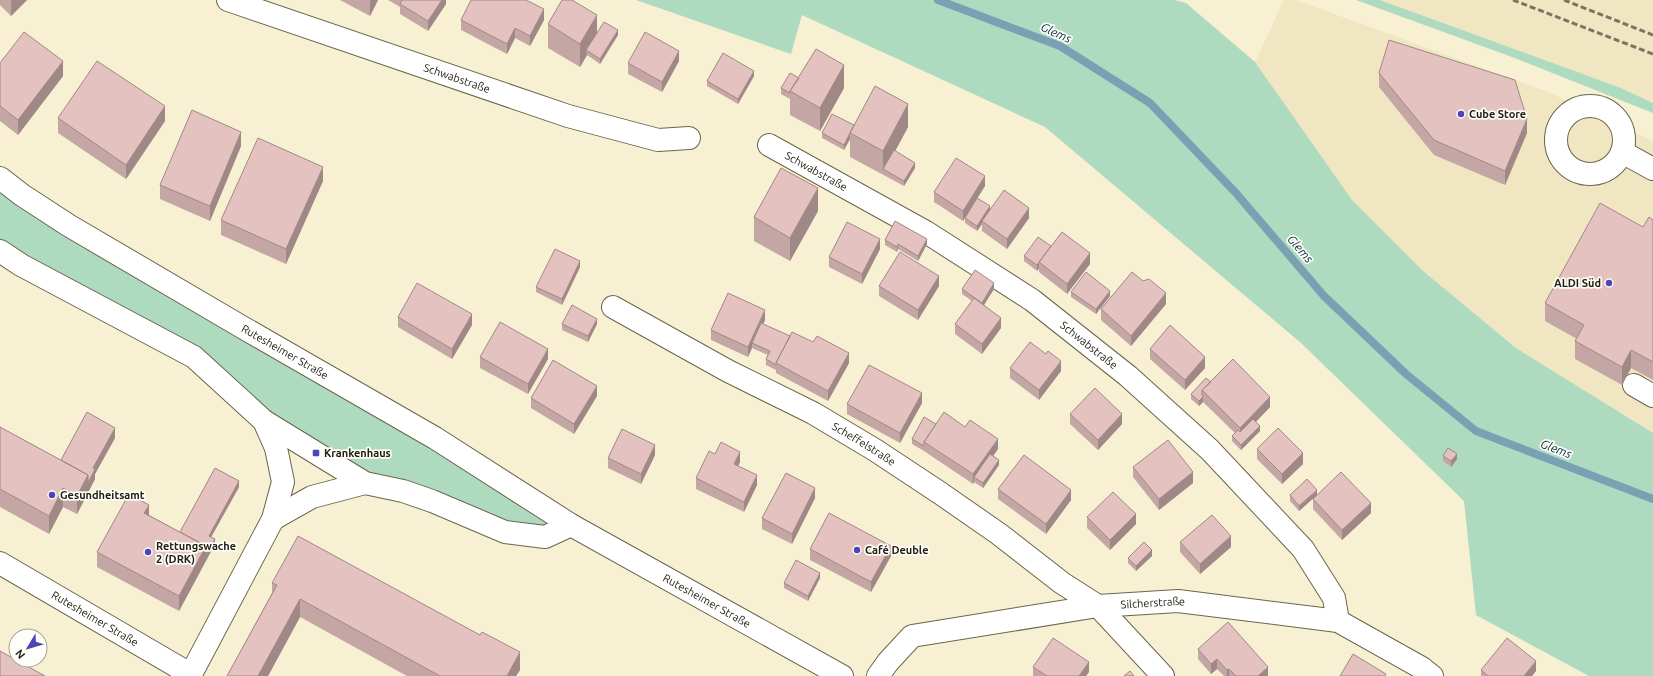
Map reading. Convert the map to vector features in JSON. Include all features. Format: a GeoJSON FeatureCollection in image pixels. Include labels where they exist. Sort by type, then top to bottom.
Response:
{"type":"FeatureCollection","features":[{"type":"Feature","properties":{"kind":"street","name":"Schwabstraße"},"geometry":{"type":"LineString","coordinates":[[228,0],[568,116],[658,140],[689,138]]}},
{"type":"Feature","properties":{"kind":"street","name":"Schwabstraße"},"geometry":{"type":"LineString","coordinates":[[769,145],[926,232],[1032,300],[1128,376],[1210,450],[1303,549],[1334,598],[1338,621]]}},
{"type":"Feature","properties":{"kind":"street"},"geometry":{"type":"LineString","coordinates":[[1622,152],[1653,169]]}},
{"type":"Feature","properties":{"kind":"street","name":"Rutesheimer Straße"},"geometry":{"type":"LineString","coordinates":[[0,178],[22,195],[68,225],[435,438],[571,525],[842,676]]}},
{"type":"Feature","properties":{"kind":"street","name":"Rutesheimer Straße"},"geometry":{"type":"LineString","coordinates":[[0,251],[21,265],[194,357],[264,421],[365,483],[404,491],[432,501],[505,532],[545,537],[571,525]]}},
{"type":"Feature","properties":{"kind":"street","name":"Scheffelstraße"},"geometry":{"type":"LineString","coordinates":[[613,308],[728,371],[813,413],[875,450],[940,493],[999,534],[1062,583],[1098,606],[1163,676]]}},
{"type":"Feature","properties":{"kind":"street"},"geometry":{"type":"LineString","coordinates":[[1634,385],[1653,396]]}},
{"type":"Feature","properties":{"kind":"street","name":"Rutesheimer Straße"},"geometry":{"type":"LineString","coordinates":[[0,563],[190,675],[274,519],[283,482],[276,448],[264,421]]}},
{"type":"Feature","properties":{"kind":"street","name":"Rutesheimer Straße"},"geometry":{"type":"LineString","coordinates":[[274,519],[312,497],[365,483]]}},
{"type":"Feature","properties":{"kind":"street","name":"Silcherstraße"},"geometry":{"type":"LineString","coordinates":[[878,676],[888,662],[912,636],[985,623],[1098,606],[1178,601],[1338,621],[1422,668],[1432,676]]}},
{"type":"Feature","properties":{"kind":"shaded area"},"geometry":{"type":"Polygon","coordinates":[[[1284,0],[1296,0],[1548,92],[1653,141],[1653,433],[1516,348],[1423,271],[1352,200],[1255,62],[1284,0]]]}},
{"type":"Feature","properties":{"kind":"shaded area"},"geometry":{"type":"Polygon","coordinates":[[[1380,0],[1653,0],[1653,103],[1621,88],[1380,0]]]}},
{"type":"Feature","properties":{"kind":"green space"},"geometry":{"type":"Polygon","coordinates":[[[636,0],[1175,0],[1186,3],[1255,62],[1352,200],[1423,271],[1516,348],[1653,433],[1653,676],[1589,676],[1476,615],[1464,501],[1301,343],[1045,127],[802,15],[791,54],[636,0]]]}},
{"type":"Feature","properties":{"kind":"green space"},"geometry":{"type":"Polygon","coordinates":[[[1356,0],[1380,0],[1621,88],[1653,103],[1653,113],[1512,57],[1356,0]]]}},
{"type":"Feature","properties":{"kind":"green space"},"geometry":{"type":"Polygon","coordinates":[[[0,178],[571,525],[545,537],[365,483],[194,357],[0,251],[0,178]]]}},
{"type":"Feature","properties":{"kind":"building"},"geometry":{"type":"Polygon","coordinates":[[[402,0],[442,0],[428,21],[400,4],[402,0]]]}},
{"type":"Feature","properties":{"kind":"building"},"geometry":{"type":"Polygon","coordinates":[[[471,0],[526,0],[544,9],[530,36],[515,28],[507,44],[461,20],[471,0]]]}},
{"type":"Feature","properties":{"kind":"building"},"geometry":{"type":"Polygon","coordinates":[[[562,0],[572,0],[597,15],[580,44],[548,24],[562,0]]]}},
{"type":"Feature","properties":{"kind":"building"},"geometry":{"type":"Polygon","coordinates":[[[604,22],[618,30],[600,59],[586,50],[604,22]]]}},
{"type":"Feature","properties":{"kind":"building"},"geometry":{"type":"Polygon","coordinates":[[[24,32],[63,61],[18,120],[0,106],[0,63],[24,32]]]}},
{"type":"Feature","properties":{"kind":"building"},"geometry":{"type":"Polygon","coordinates":[[[645,32],[679,51],[662,82],[628,63],[645,32]]]}},
{"type":"Feature","properties":{"kind":"building","name":"Cube Store"},"geometry":{"type":"Polygon","coordinates":[[[1389,40],[1515,80],[1527,119],[1505,171],[1434,140],[1379,73],[1389,40]]]}},
{"type":"Feature","properties":{"kind":"building"},"geometry":{"type":"Polygon","coordinates":[[[816,49],[844,65],[820,108],[790,91],[816,49]]]}},
{"type":"Feature","properties":{"kind":"building"},"geometry":{"type":"Polygon","coordinates":[[[723,53],[754,71],[738,99],[707,81],[723,53]]]}},
{"type":"Feature","properties":{"kind":"building"},"geometry":{"type":"Polygon","coordinates":[[[97,61],[165,106],[126,165],[58,118],[97,61]]]}},
{"type":"Feature","properties":{"kind":"building"},"geometry":{"type":"Polygon","coordinates":[[[790,73],[799,78],[790,93],[781,88],[790,73]]]}},
{"type":"Feature","properties":{"kind":"building"},"geometry":{"type":"Polygon","coordinates":[[[875,86],[908,104],[883,151],[850,133],[875,86]]]}},
{"type":"Feature","properties":{"kind":"building"},"geometry":{"type":"Polygon","coordinates":[[[192,110],[241,132],[210,206],[160,185],[192,110]]]}},
{"type":"Feature","properties":{"kind":"building"},"geometry":{"type":"Polygon","coordinates":[[[832,114],[854,125],[844,145],[822,133],[832,114]]]}},
{"type":"Feature","properties":{"kind":"building"},"geometry":{"type":"Polygon","coordinates":[[[258,138],[323,167],[286,249],[221,220],[258,138]]]}},
{"type":"Feature","properties":{"kind":"building"},"geometry":{"type":"Polygon","coordinates":[[[894,150],[915,163],[904,181],[883,169],[894,150]]]}},
{"type":"Feature","properties":{"kind":"building"},"geometry":{"type":"Polygon","coordinates":[[[956,158],[985,176],[963,211],[934,192],[956,158]]]}},
{"type":"Feature","properties":{"kind":"building"},"geometry":{"type":"Polygon","coordinates":[[[781,168],[818,188],[790,238],[754,217],[781,168]]]}},
{"type":"Feature","properties":{"kind":"building"},"geometry":{"type":"Polygon","coordinates":[[[1004,190],[1029,208],[1007,239],[982,221],[1004,190]]]}},
{"type":"Feature","properties":{"kind":"building"},"geometry":{"type":"Polygon","coordinates":[[[977,198],[990,206],[977,226],[965,218],[977,198]]]}},
{"type":"Feature","properties":{"kind":"building","name":"ALDI Süd"},"geometry":{"type":"Polygon","coordinates":[[[1600,203],[1643,227],[1649,217],[1653,220],[1653,362],[1631,350],[1622,367],[1575,341],[1584,325],[1545,303],[1600,203]]]}},
{"type":"Feature","properties":{"kind":"building"},"geometry":{"type":"Polygon","coordinates":[[[895,221],[927,239],[918,256],[898,244],[897,247],[885,240],[895,221]]]}},
{"type":"Feature","properties":{"kind":"building"},"geometry":{"type":"Polygon","coordinates":[[[847,222],[880,239],[862,274],[829,257],[847,222]]]}},
{"type":"Feature","properties":{"kind":"building"},"geometry":{"type":"Polygon","coordinates":[[[1062,232],[1090,253],[1067,284],[1039,262],[1062,232]]]}},
{"type":"Feature","properties":{"kind":"building"},"geometry":{"type":"Polygon","coordinates":[[[1038,237],[1051,246],[1037,265],[1024,256],[1038,237]]]}},
{"type":"Feature","properties":{"kind":"building"},"geometry":{"type":"Polygon","coordinates":[[[555,249],[580,261],[562,299],[536,287],[555,249]]]}},
{"type":"Feature","properties":{"kind":"building"},"geometry":{"type":"Polygon","coordinates":[[[900,252],[939,276],[918,310],[879,286],[900,252]]]}},
{"type":"Feature","properties":{"kind":"building"},"geometry":{"type":"Polygon","coordinates":[[[975,270],[994,283],[982,303],[962,289],[975,270]]]}},
{"type":"Feature","properties":{"kind":"building"},"geometry":{"type":"Polygon","coordinates":[[[1086,272],[1110,291],[1096,309],[1071,292],[1086,272]]]}},
{"type":"Feature","properties":{"kind":"building"},"geometry":{"type":"Polygon","coordinates":[[[1132,272],[1143,281],[1149,279],[1166,293],[1131,336],[1101,309],[1132,272]]]}},
{"type":"Feature","properties":{"kind":"building"},"geometry":{"type":"Polygon","coordinates":[[[417,283],[472,314],[452,349],[398,317],[417,283]]]}},
{"type":"Feature","properties":{"kind":"building"},"geometry":{"type":"Polygon","coordinates":[[[728,293],[765,310],[748,347],[711,330],[728,293]]]}},
{"type":"Feature","properties":{"kind":"building"},"geometry":{"type":"Polygon","coordinates":[[[974,298],[1001,318],[982,344],[955,324],[974,298]]]}},
{"type":"Feature","properties":{"kind":"building"},"geometry":{"type":"Polygon","coordinates":[[[572,305],[597,319],[588,336],[562,324],[572,305]]]}},
{"type":"Feature","properties":{"kind":"building"},"geometry":{"type":"Polygon","coordinates":[[[500,322],[548,349],[528,384],[480,357],[500,322]]]}},
{"type":"Feature","properties":{"kind":"building"},"geometry":{"type":"Polygon","coordinates":[[[761,323],[790,336],[776,365],[766,359],[770,351],[752,343],[761,323]]]}},
{"type":"Feature","properties":{"kind":"building"},"geometry":{"type":"Polygon","coordinates":[[[1170,325],[1205,357],[1185,380],[1150,349],[1170,325]]]}},
{"type":"Feature","properties":{"kind":"building"},"geometry":{"type":"Polygon","coordinates":[[[792,332],[813,342],[817,336],[849,353],[828,391],[776,363],[792,332]]]}},
{"type":"Feature","properties":{"kind":"building"},"geometry":{"type":"Polygon","coordinates":[[[1030,342],[1046,354],[1048,351],[1061,361],[1039,390],[1010,368],[1030,342]]]}},
{"type":"Feature","properties":{"kind":"building"},"geometry":{"type":"Polygon","coordinates":[[[1233,359],[1270,397],[1240,428],[1202,390],[1233,359]]]}},
{"type":"Feature","properties":{"kind":"building"},"geometry":{"type":"Polygon","coordinates":[[[553,360],[597,386],[574,424],[531,398],[553,360]]]}},
{"type":"Feature","properties":{"kind":"building"},"geometry":{"type":"Polygon","coordinates":[[[869,365],[922,393],[900,433],[847,404],[869,365]]]}},
{"type":"Feature","properties":{"kind":"building"},"geometry":{"type":"Polygon","coordinates":[[[1206,378],[1211,382],[1202,390],[1203,397],[1199,401],[1191,394],[1206,378]]]}},
{"type":"Feature","properties":{"kind":"building"},"geometry":{"type":"Polygon","coordinates":[[[1095,388],[1122,414],[1098,440],[1070,414],[1095,388]]]}},
{"type":"Feature","properties":{"kind":"building"},"geometry":{"type":"Polygon","coordinates":[[[87,412],[115,428],[93,468],[95,469],[88,483],[88,475],[61,460],[87,412]]]}},
{"type":"Feature","properties":{"kind":"building"},"geometry":{"type":"Polygon","coordinates":[[[944,412],[965,427],[970,420],[998,439],[973,474],[924,442],[944,412]]]}},
{"type":"Feature","properties":{"kind":"building"},"geometry":{"type":"Polygon","coordinates":[[[924,417],[936,424],[924,442],[924,446],[912,439],[924,417]]]}},
{"type":"Feature","properties":{"kind":"building"},"geometry":{"type":"Polygon","coordinates":[[[1253,419],[1260,426],[1241,445],[1232,436],[1238,430],[1240,432],[1253,419]]]}},
{"type":"Feature","properties":{"kind":"building"},"geometry":{"type":"Polygon","coordinates":[[[0,427],[88,475],[77,496],[63,488],[49,516],[0,489],[0,427]]]}},
{"type":"Feature","properties":{"kind":"building"},"geometry":{"type":"Polygon","coordinates":[[[1278,428],[1303,453],[1282,474],[1257,449],[1278,428]]]}},
{"type":"Feature","properties":{"kind":"building"},"geometry":{"type":"Polygon","coordinates":[[[622,429],[655,445],[641,474],[608,458],[622,429]]]}},
{"type":"Feature","properties":{"kind":"building"},"geometry":{"type":"Polygon","coordinates":[[[1168,440],[1193,472],[1159,499],[1133,467],[1168,440]]]}},
{"type":"Feature","properties":{"kind":"building"},"geometry":{"type":"Polygon","coordinates":[[[721,442],[740,452],[734,464],[757,475],[744,502],[696,478],[709,451],[715,454],[721,442]]]}},
{"type":"Feature","properties":{"kind":"building"},"geometry":{"type":"Polygon","coordinates":[[[1448,448],[1457,454],[1451,461],[1443,456],[1448,448]]]}},
{"type":"Feature","properties":{"kind":"building"},"geometry":{"type":"Polygon","coordinates":[[[990,454],[999,460],[983,483],[974,477],[990,454]]]}},
{"type":"Feature","properties":{"kind":"building"},"geometry":{"type":"Polygon","coordinates":[[[1024,455],[1071,490],[1046,524],[998,489],[1024,455]]]}},
{"type":"Feature","properties":{"kind":"building"},"geometry":{"type":"Polygon","coordinates":[[[215,468],[239,481],[209,536],[215,539],[206,555],[206,546],[180,532],[215,468]]]}},
{"type":"Feature","properties":{"kind":"building"},"geometry":{"type":"Polygon","coordinates":[[[1341,472],[1371,503],[1342,530],[1313,499],[1341,472]]]}},
{"type":"Feature","properties":{"kind":"building"},"geometry":{"type":"Polygon","coordinates":[[[786,473],[815,488],[792,534],[762,518],[786,473]]]}},
{"type":"Feature","properties":{"kind":"building"},"geometry":{"type":"Polygon","coordinates":[[[1307,479],[1317,490],[1299,506],[1290,495],[1307,479]]]}},
{"type":"Feature","properties":{"kind":"building"},"geometry":{"type":"Polygon","coordinates":[[[1113,492],[1136,514],[1110,540],[1087,517],[1113,492]]]}},
{"type":"Feature","properties":{"kind":"building","name":"Rettungswache 2 (DRK)"},"geometry":{"type":"Polygon","coordinates":[[[129,494],[149,505],[144,513],[206,546],[179,596],[97,552],[129,494]]]}},
{"type":"Feature","properties":{"kind":"building"},"geometry":{"type":"Polygon","coordinates":[[[829,513],[891,546],[871,582],[810,549],[829,513]]]}},
{"type":"Feature","properties":{"kind":"building"},"geometry":{"type":"Polygon","coordinates":[[[1212,515],[1231,536],[1200,564],[1180,542],[1212,515]]]}},
{"type":"Feature","properties":{"kind":"building"},"geometry":{"type":"Polygon","coordinates":[[[298,536],[480,635],[482,632],[520,652],[507,676],[440,676],[300,599],[258,676],[227,676],[277,585],[272,583],[298,536]]]}},
{"type":"Feature","properties":{"kind":"building"},"geometry":{"type":"Polygon","coordinates":[[[1144,542],[1152,550],[1136,566],[1128,558],[1144,542]]]}},
{"type":"Feature","properties":{"kind":"building"},"geometry":{"type":"Polygon","coordinates":[[[796,560],[820,573],[808,596],[784,583],[796,560]]]}},
{"type":"Feature","properties":{"kind":"building"},"geometry":{"type":"Polygon","coordinates":[[[1228,622],[1268,667],[1258,676],[1236,676],[1229,669],[1227,670],[1217,659],[1211,664],[1198,649],[1228,622]]]}},
{"type":"Feature","properties":{"kind":"building"},"geometry":{"type":"Polygon","coordinates":[[[1053,638],[1089,662],[1079,676],[1047,676],[1033,667],[1053,638]]]}},
{"type":"Feature","properties":{"kind":"building"},"geometry":{"type":"Polygon","coordinates":[[[1507,638],[1536,661],[1524,676],[1488,676],[1481,670],[1507,638]]]}},
{"type":"Feature","properties":{"kind":"building"},"geometry":{"type":"Polygon","coordinates":[[[0,651],[8,655],[8,668],[31,668],[45,676],[0,676],[0,651]]]}},
{"type":"Feature","properties":{"kind":"building"},"geometry":{"type":"Polygon","coordinates":[[[1353,654],[1386,674],[1385,676],[1340,676],[1353,654]]]}},
{"type":"Feature","properties":{"kind":"building"},"geometry":{"type":"Polygon","coordinates":[[[1130,671],[1134,676],[1124,676],[1130,671]]]}},
{"type":"Feature","properties":{"kind":"waterway","name":"Glems"},"geometry":{"type":"LineString","coordinates":[[938,0],[1060,46],[1150,103],[1235,192],[1324,296],[1406,374],[1476,431],[1653,499]]}},
{"type":"Feature","properties":{"kind":"railway"},"geometry":{"type":"LineString","coordinates":[[1513,0],[1653,54]]}},
{"type":"Feature","properties":{"kind":"railway"},"geometry":{"type":"LineString","coordinates":[[1564,0],[1653,35]]}},
{"type":"Feature","properties":{"kind":"place","name":"Cube Store"},"geometry":{"type":"Point","coordinates":[1461,114]}},
{"type":"Feature","properties":{"kind":"place","name":"ALDI Süd"},"geometry":{"type":"Point","coordinates":[1609,283]}},
{"type":"Feature","properties":{"kind":"place","name":"Krankenhaus"},"geometry":{"type":"Point","coordinates":[316,453]}},
{"type":"Feature","properties":{"kind":"place","name":"Gesundheitsamt"},"geometry":{"type":"Point","coordinates":[52,495]}},
{"type":"Feature","properties":{"kind":"place","name":"Café Deuble"},"geometry":{"type":"Point","coordinates":[857,550]}},
{"type":"Feature","properties":{"kind":"place","name":"Rettungswache 2 (DRK)"},"geometry":{"type":"Point","coordinates":[148,552]}}]}
